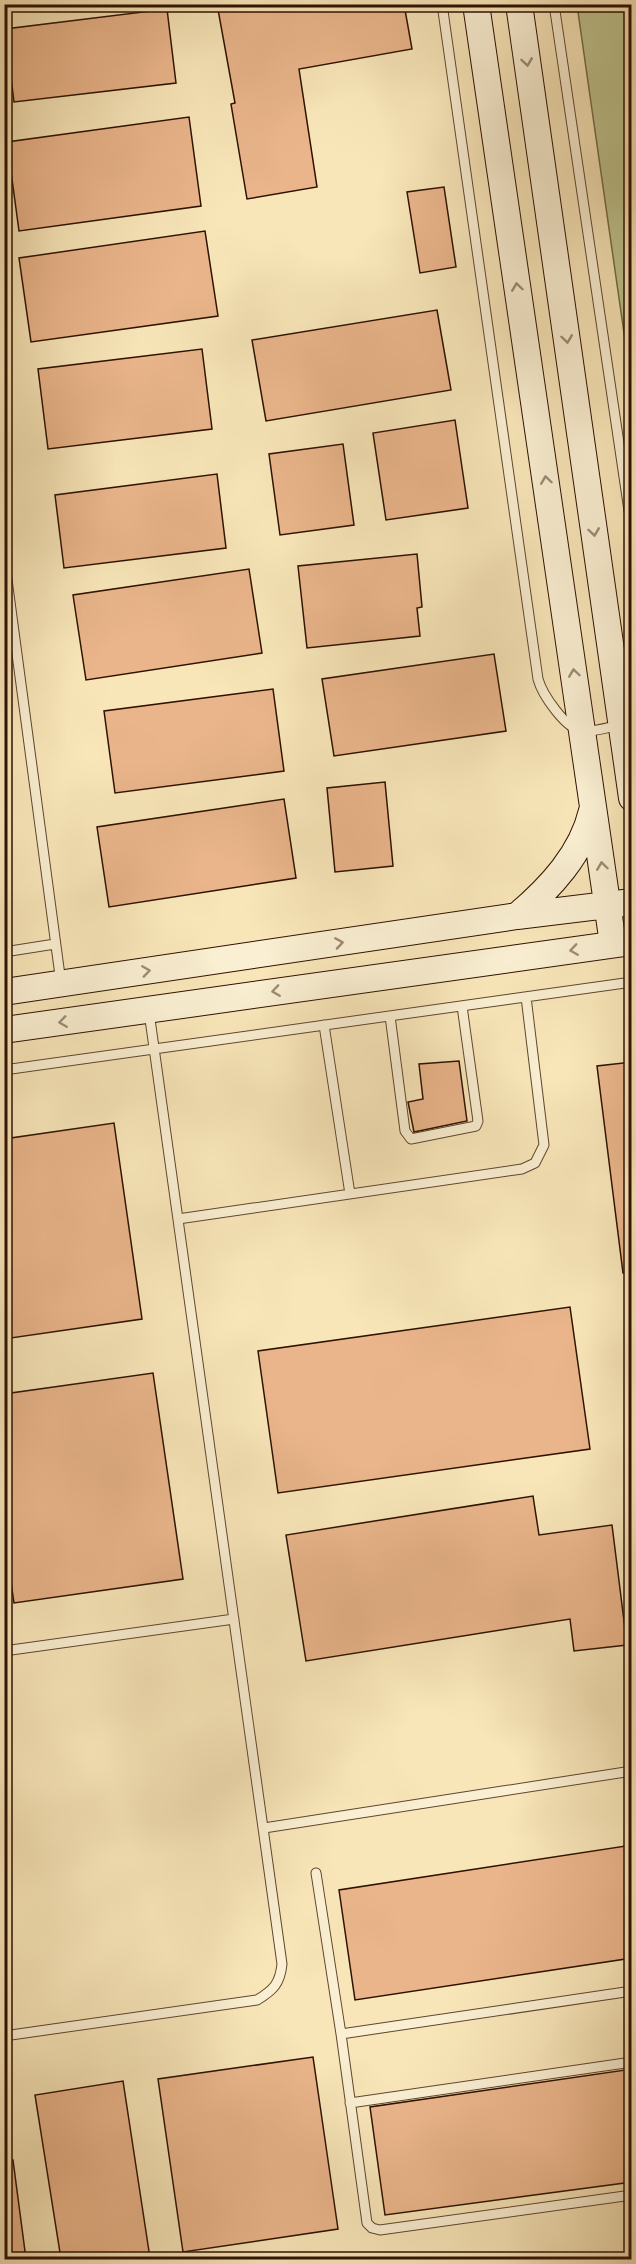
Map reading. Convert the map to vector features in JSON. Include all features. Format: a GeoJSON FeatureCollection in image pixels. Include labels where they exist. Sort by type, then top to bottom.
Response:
{"type":"FeatureCollection","features":[{"type":"Feature","properties":{"kind":"street"},"geometry":{"type":"LineString","coordinates":[[4,1030],[622,943],[619,903],[594,805],[582,731],[476,4]]}},
{"type":"Feature","properties":{"kind":"street"},"geometry":{"type":"LineString","coordinates":[[519,4],[627,721],[632,798]]}},
{"type":"Feature","properties":{"kind":"street"},"geometry":{"type":"LineString","coordinates":[[517,916],[549,887],[574,853],[589,825],[594,805]]}},
{"type":"Feature","properties":{"kind":"street"},"geometry":{"type":"LineString","coordinates":[[4,992],[619,903]]}},
{"type":"Feature","properties":{"kind":"street"},"geometry":{"type":"LineString","coordinates":[[105,977],[110,1015]]}},
{"type":"Feature","properties":{"kind":"lane"},"geometry":{"type":"LineString","coordinates":[[442,4],[538,679],[544,695],[570,726],[582,731],[627,721]]}},
{"type":"Feature","properties":{"kind":"lane"},"geometry":{"type":"LineString","coordinates":[[554,4],[632,531]]}},
{"type":"Feature","properties":{"kind":"lane"},"geometry":{"type":"LineString","coordinates":[[4,557],[62,983]]}},
{"type":"Feature","properties":{"kind":"lane"},"geometry":{"type":"LineString","coordinates":[[4,952],[55,944]]}},
{"type":"Feature","properties":{"kind":"lane"},"geometry":{"type":"LineString","coordinates":[[4,1070],[632,982]]}},
{"type":"Feature","properties":{"kind":"lane"},"geometry":{"type":"LineString","coordinates":[[178,1219],[522,1168],[535,1163],[544,1144],[526,997]]}},
{"type":"Feature","properties":{"kind":"lane"},"geometry":{"type":"LineString","coordinates":[[390,1016],[405,1131],[407,1138],[411,1139],[476,1126],[478,1121],[462,1006]]}},
{"type":"Feature","properties":{"kind":"lane"},"geometry":{"type":"LineString","coordinates":[[4,2036],[258,2000],[271,1992],[280,1981],[282,1964],[264,1828],[149,1010]]}},
{"type":"Feature","properties":{"kind":"lane"},"geometry":{"type":"LineString","coordinates":[[324,1025],[350,1194]]}},
{"type":"Feature","properties":{"kind":"lane"},"geometry":{"type":"LineString","coordinates":[[4,1652],[234,1619]]}},
{"type":"Feature","properties":{"kind":"lane"},"geometry":{"type":"LineString","coordinates":[[264,1828],[632,1772]]}},
{"type":"Feature","properties":{"kind":"lane"},"geometry":{"type":"LineString","coordinates":[[316,1873],[367,2223],[372,2228],[380,2230],[632,2195]]}},
{"type":"Feature","properties":{"kind":"lane"},"geometry":{"type":"LineString","coordinates":[[341,2034],[632,1991]]}},
{"type":"Feature","properties":{"kind":"lane"},"geometry":{"type":"LineString","coordinates":[[350,2103],[632,2062]]}},
{"type":"Feature","properties":{"kind":"green space"},"geometry":{"type":"Polygon","coordinates":[[[577,5],[631,5],[631,382],[577,5]]]}},
{"type":"Feature","properties":{"kind":"building"},"geometry":{"type":"Polygon","coordinates":[[[217,4],[404,4],[412,49],[299,69],[317,187],[247,199],[231,104],[235,103],[217,4]]]}},
{"type":"Feature","properties":{"kind":"building"},"geometry":{"type":"Polygon","coordinates":[[[167,9],[176,83],[14,102],[5,29],[167,9]]]}},
{"type":"Feature","properties":{"kind":"building"},"geometry":{"type":"Polygon","coordinates":[[[189,117],[201,206],[19,231],[7,142],[189,117]]]}},
{"type":"Feature","properties":{"kind":"building"},"geometry":{"type":"Polygon","coordinates":[[[444,187],[456,267],[420,273],[407,192],[444,187]]]}},
{"type":"Feature","properties":{"kind":"building"},"geometry":{"type":"Polygon","coordinates":[[[205,231],[218,316],[31,342],[19,258],[205,231]]]}},
{"type":"Feature","properties":{"kind":"building"},"geometry":{"type":"Polygon","coordinates":[[[437,310],[451,390],[266,421],[252,340],[437,310]]]}},
{"type":"Feature","properties":{"kind":"building"},"geometry":{"type":"Polygon","coordinates":[[[202,349],[212,429],[48,449],[38,369],[202,349]]]}},
{"type":"Feature","properties":{"kind":"building"},"geometry":{"type":"Polygon","coordinates":[[[455,420],[468,508],[386,520],[373,433],[455,420]]]}},
{"type":"Feature","properties":{"kind":"building"},"geometry":{"type":"Polygon","coordinates":[[[343,444],[354,525],[280,535],[269,454],[343,444]]]}},
{"type":"Feature","properties":{"kind":"building"},"geometry":{"type":"Polygon","coordinates":[[[217,474],[226,548],[64,568],[55,495],[217,474]]]}},
{"type":"Feature","properties":{"kind":"building"},"geometry":{"type":"Polygon","coordinates":[[[417,554],[422,607],[417,608],[420,636],[307,648],[298,566],[417,554]]]}},
{"type":"Feature","properties":{"kind":"building"},"geometry":{"type":"Polygon","coordinates":[[[249,569],[262,653],[86,680],[73,595],[249,569]]]}},
{"type":"Feature","properties":{"kind":"building"},"geometry":{"type":"Polygon","coordinates":[[[494,654],[506,731],[334,756],[322,679],[494,654]]]}},
{"type":"Feature","properties":{"kind":"building"},"geometry":{"type":"Polygon","coordinates":[[[273,689],[284,771],[115,793],[104,711],[273,689]]]}},
{"type":"Feature","properties":{"kind":"building"},"geometry":{"type":"Polygon","coordinates":[[[385,782],[393,866],[335,872],[327,788],[385,782]]]}},
{"type":"Feature","properties":{"kind":"building"},"geometry":{"type":"Polygon","coordinates":[[[284,799],[296,878],[109,907],[97,827],[284,799]]]}},
{"type":"Feature","properties":{"kind":"building"},"geometry":{"type":"Polygon","coordinates":[[[459,1061],[467,1121],[414,1132],[408,1102],[423,1099],[419,1064],[459,1061]]]}},
{"type":"Feature","properties":{"kind":"building"},"geometry":{"type":"Polygon","coordinates":[[[632,1062],[632,1273],[623,1273],[597,1066],[632,1062]]]}},
{"type":"Feature","properties":{"kind":"building"},"geometry":{"type":"Polygon","coordinates":[[[114,1123],[142,1319],[4,1339],[4,1139],[114,1123]]]}},
{"type":"Feature","properties":{"kind":"building"},"geometry":{"type":"Polygon","coordinates":[[[570,1307],[590,1449],[278,1493],[258,1351],[570,1307]]]}},
{"type":"Feature","properties":{"kind":"building"},"geometry":{"type":"Polygon","coordinates":[[[153,1373],[183,1579],[14,1603],[4,1534],[4,1394],[153,1373]]]}},
{"type":"Feature","properties":{"kind":"building"},"geometry":{"type":"Polygon","coordinates":[[[533,1496],[539,1535],[612,1525],[627,1645],[574,1651],[570,1619],[306,1661],[286,1535],[533,1496]]]}},
{"type":"Feature","properties":{"kind":"building"},"geometry":{"type":"Polygon","coordinates":[[[632,1845],[632,1958],[355,2000],[339,1890],[632,1845]]]}},
{"type":"Feature","properties":{"kind":"building"},"geometry":{"type":"Polygon","coordinates":[[[313,2057],[338,2229],[183,2252],[158,2079],[313,2057]]]}},
{"type":"Feature","properties":{"kind":"building"},"geometry":{"type":"Polygon","coordinates":[[[632,2069],[632,2182],[385,2215],[370,2107],[632,2069]]]}},
{"type":"Feature","properties":{"kind":"building"},"geometry":{"type":"Polygon","coordinates":[[[123,2081],[150,2258],[61,2259],[35,2095],[123,2081]]]}},
{"type":"Feature","properties":{"kind":"building"},"geometry":{"type":"Polygon","coordinates":[[[13,2160],[26,2259],[4,2259],[4,2161],[13,2160]]]}}]}
